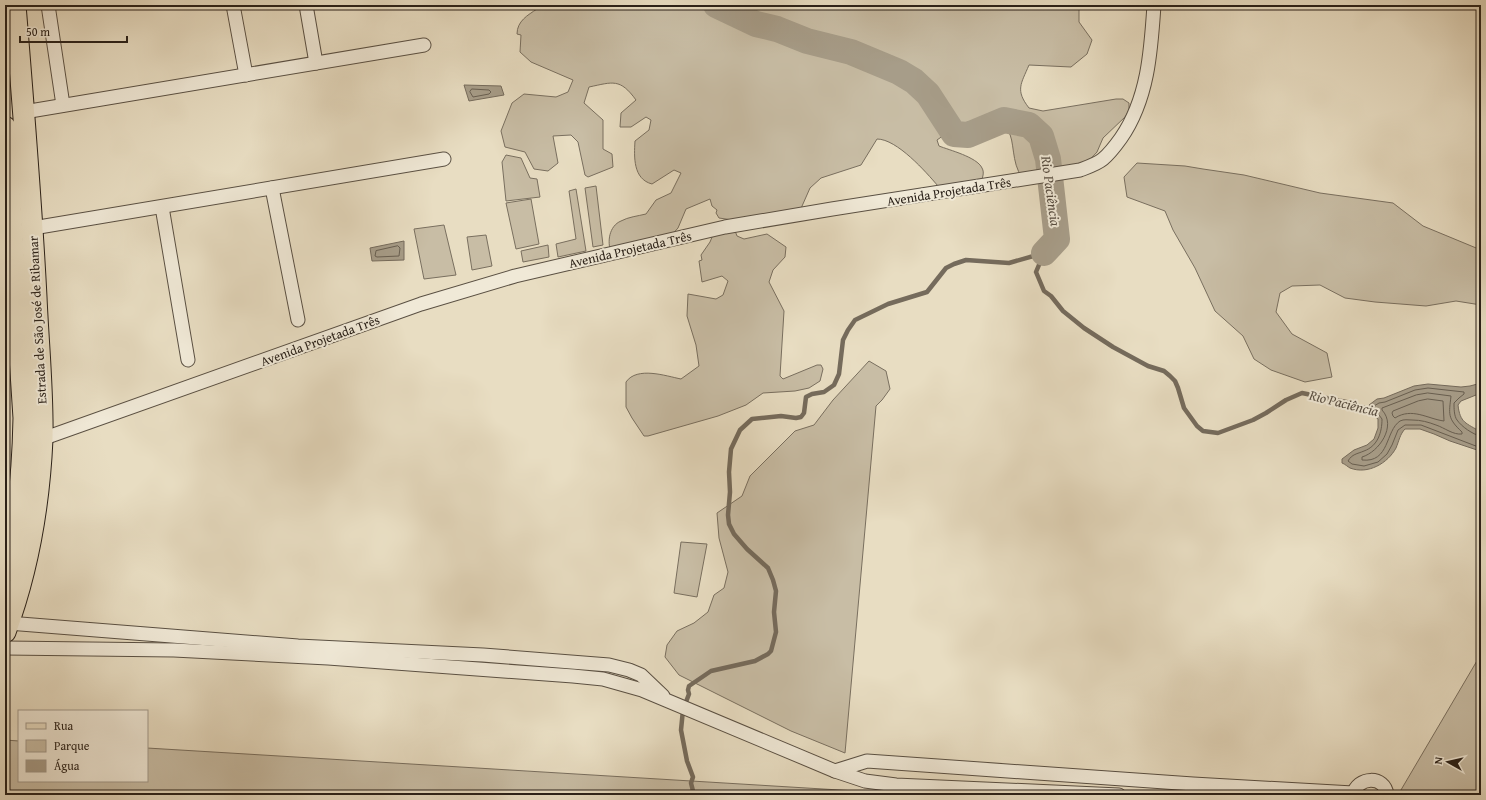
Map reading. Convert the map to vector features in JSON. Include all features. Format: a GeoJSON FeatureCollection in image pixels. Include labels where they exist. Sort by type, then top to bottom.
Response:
{"type":"FeatureCollection","features":[{"type":"Feature","properties":{"kind":"main road","name":"Estrada de São José de Ribamar"},"geometry":{"type":"LineString","coordinates":[[7,628],[20,587],[33,530],[42,439],[33,228],[16,5]]}},
{"type":"Feature","properties":{"kind":"main road","name":"Estrada de São José de Ribamar"},"geometry":{"type":"LineString","coordinates":[[5,127],[24,418],[20,490],[5,572]]}},
{"type":"Feature","properties":{"kind":"street"},"geometry":{"type":"LineString","coordinates":[[48,5],[63,105]]}},
{"type":"Feature","properties":{"kind":"street"},"geometry":{"type":"LineString","coordinates":[[233,5],[246,75]]}},
{"type":"Feature","properties":{"kind":"street"},"geometry":{"type":"LineString","coordinates":[[306,5],[316,63]]}},
{"type":"Feature","properties":{"kind":"street","name":"Avenida Projetada Três"},"geometry":{"type":"LineString","coordinates":[[42,439],[421,304],[515,276],[725,227],[1080,170],[1103,160],[1128,127],[1138,106],[1145,83],[1152,35],[1154,5]]}},
{"type":"Feature","properties":{"kind":"street"},"geometry":{"type":"LineString","coordinates":[[24,112],[424,45]]}},
{"type":"Feature","properties":{"kind":"street"},"geometry":{"type":"LineString","coordinates":[[33,228],[444,159]]}},
{"type":"Feature","properties":{"kind":"street"},"geometry":{"type":"LineString","coordinates":[[272,188],[298,320]]}},
{"type":"Feature","properties":{"kind":"street"},"geometry":{"type":"LineString","coordinates":[[162,207],[188,360]]}},
{"type":"Feature","properties":{"kind":"street"},"geometry":{"type":"LineString","coordinates":[[7,628],[175,637],[453,667],[603,679],[642,690],[835,772],[865,780],[896,785],[1119,795]]}},
{"type":"Feature","properties":{"kind":"street"},"geometry":{"type":"LineString","coordinates":[[143,649],[144,635]]}},
{"type":"Feature","properties":{"kind":"street"},"geometry":{"type":"LineString","coordinates":[[174,650],[175,637]]}},
{"type":"Feature","properties":{"kind":"street"},"geometry":{"type":"LineString","coordinates":[[5,648],[298,651]]}},
{"type":"Feature","properties":{"kind":"street"},"geometry":{"type":"LineString","coordinates":[[329,653],[455,653],[609,665],[620,667],[641,675],[669,701]]}},
{"type":"Feature","properties":{"kind":"street"},"geometry":{"type":"LineString","coordinates":[[453,667],[455,653]]}},
{"type":"Feature","properties":{"kind":"street"},"geometry":{"type":"LineString","coordinates":[[835,772],[867,761],[1353,794],[1359,784],[1371,780],[1378,782],[1383,786],[1387,795]]}},
{"type":"Feature","properties":{"kind":"green space"},"geometry":{"type":"Polygon","coordinates":[[[538,5],[1077,5],[1079,7],[1079,22],[1092,40],[1087,54],[1071,67],[1029,65],[1022,82],[1022,96],[1029,108],[1043,111],[1116,99],[1123,99],[1129,103],[1129,110],[1125,117],[1103,138],[1097,152],[1080,170],[1022,177],[1016,165],[1012,140],[1008,131],[1001,127],[988,126],[950,133],[937,140],[939,146],[969,157],[979,164],[983,172],[980,184],[938,186],[919,165],[902,150],[885,140],[877,139],[861,165],[821,178],[810,188],[795,222],[776,223],[738,221],[719,218],[716,213],[717,210],[712,206],[710,199],[686,209],[678,228],[667,240],[611,252],[609,239],[612,230],[617,223],[646,214],[656,200],[671,193],[681,173],[674,170],[652,184],[641,177],[636,167],[635,141],[649,130],[651,120],[646,117],[631,127],[620,127],[621,113],[636,100],[625,88],[616,83],[589,87],[584,103],[603,120],[603,149],[612,154],[613,167],[588,177],[585,175],[578,142],[571,135],[553,136],[558,163],[548,171],[534,169],[525,152],[505,147],[501,131],[512,103],[524,94],[556,97],[568,92],[573,80],[531,62],[520,52],[521,35],[517,34],[517,29],[524,19],[537,9],[538,5]]]}},
{"type":"Feature","properties":{"kind":"green space"},"geometry":{"type":"Polygon","coordinates":[[[506,155],[521,158],[530,178],[537,179],[540,197],[506,201],[502,162],[506,155]]]}},
{"type":"Feature","properties":{"kind":"green space"},"geometry":{"type":"Polygon","coordinates":[[[1137,163],[1185,166],[1244,175],[1320,193],[1393,203],[1423,226],[1481,250],[1481,305],[1456,301],[1426,306],[1375,302],[1345,298],[1320,285],[1292,286],[1280,293],[1276,312],[1292,334],[1327,353],[1332,377],[1305,382],[1271,370],[1254,359],[1243,336],[1215,311],[1195,268],[1173,230],[1165,211],[1127,197],[1124,177],[1137,163]]]}},
{"type":"Feature","properties":{"kind":"green space"},"geometry":{"type":"Polygon","coordinates":[[[596,186],[603,245],[593,247],[585,188],[596,186]]]}},
{"type":"Feature","properties":{"kind":"green space"},"geometry":{"type":"Polygon","coordinates":[[[576,189],[586,251],[558,257],[556,244],[576,239],[569,191],[576,189]]]}},
{"type":"Feature","properties":{"kind":"green space"},"geometry":{"type":"Polygon","coordinates":[[[531,199],[539,244],[516,249],[506,203],[531,199]]]}},
{"type":"Feature","properties":{"kind":"green space"},"geometry":{"type":"Polygon","coordinates":[[[444,225],[456,275],[424,279],[414,229],[444,225]]]}},
{"type":"Feature","properties":{"kind":"green space"},"geometry":{"type":"Polygon","coordinates":[[[717,225],[734,228],[737,236],[744,239],[767,234],[786,247],[785,257],[773,270],[769,282],[784,311],[780,376],[783,379],[817,365],[821,365],[823,369],[820,381],[809,388],[795,391],[763,393],[746,405],[718,416],[644,436],[626,407],[626,382],[637,374],[644,373],[660,374],[681,379],[699,366],[696,345],[687,316],[688,294],[716,299],[723,295],[728,281],[722,276],[702,282],[699,261],[702,260],[701,255],[710,242],[717,225]]]}},
{"type":"Feature","properties":{"kind":"green space"},"geometry":{"type":"Polygon","coordinates":[[[486,235],[492,266],[472,270],[467,237],[486,235]]]}},
{"type":"Feature","properties":{"kind":"green space"},"geometry":{"type":"Polygon","coordinates":[[[548,245],[549,257],[523,262],[521,251],[548,245]]]}},
{"type":"Feature","properties":{"kind":"green space"},"geometry":{"type":"Polygon","coordinates":[[[869,361],[886,371],[890,389],[876,406],[845,753],[791,731],[679,675],[665,657],[667,645],[677,631],[694,623],[708,612],[714,595],[724,588],[728,572],[719,538],[717,513],[742,496],[750,476],[795,431],[814,425],[833,400],[869,361]]]}},
{"type":"Feature","properties":{"kind":"green space"},"geometry":{"type":"Polygon","coordinates":[[[681,542],[707,544],[697,597],[674,593],[681,542]]]}},
{"type":"Feature","properties":{"kind":"green space"},"geometry":{"type":"Polygon","coordinates":[[[1481,654],[1481,795],[1398,795],[1481,654]]]}},
{"type":"Feature","properties":{"kind":"green space"},"geometry":{"type":"Polygon","coordinates":[[[5,740],[18,741],[18,782],[148,782],[148,748],[922,795],[5,795],[5,740]]]}},
{"type":"Feature","properties":{"kind":"water"},"geometry":{"type":"Polygon","coordinates":[[[464,85],[501,86],[504,95],[469,101],[464,85]]]}},
{"type":"Feature","properties":{"kind":"water"},"geometry":{"type":"Polygon","coordinates":[[[404,241],[404,260],[372,261],[370,248],[404,241]]]}},
{"type":"Feature","properties":{"kind":"water"},"geometry":{"type":"Polygon","coordinates":[[[1481,383],[1481,393],[1461,401],[1458,405],[1462,419],[1481,432],[1481,454],[1477,450],[1420,429],[1405,429],[1396,448],[1383,463],[1370,469],[1357,470],[1342,463],[1342,459],[1354,450],[1367,445],[1374,439],[1378,428],[1378,419],[1372,414],[1369,405],[1377,399],[1384,398],[1414,386],[1428,384],[1461,387],[1481,383]]]}},
{"type":"Feature","properties":{"kind":"waterway","name":"Rio Paciência"},"geometry":{"type":"LineString","coordinates":[[716,5],[756,24],[777,29],[807,41],[851,52],[899,72],[914,81],[928,94],[954,134],[968,135],[1004,120],[1029,125],[1041,136],[1048,159],[1057,239],[1044,253]]}},
{"type":"Feature","properties":{"kind":"waterway","name":"Rio Paciência"},"geometry":{"type":"LineString","coordinates":[[1044,253],[1036,272],[1044,291],[1051,296],[1063,311],[1084,328],[1113,347],[1148,366],[1164,371],[1170,376],[1175,381],[1184,408],[1197,426],[1203,431],[1218,433],[1253,420],[1286,400],[1302,393],[1351,403],[1376,412]]}},
{"type":"Feature","properties":{"kind":"waterway"},"geometry":{"type":"LineString","coordinates":[[694,795],[691,783],[693,777],[687,761],[681,730],[683,710],[689,694],[689,686],[711,671],[755,661],[768,654],[771,651],[776,632],[774,612],[776,591],[768,568],[747,549],[734,534],[729,524],[729,472],[731,449],[740,430],[752,419],[781,416],[796,418],[801,417],[804,413],[806,397],[812,394],[824,392],[834,385],[839,374],[843,340],[855,320],[888,304],[927,292],[946,268],[954,264],[966,260],[1009,263],[1044,253]]}}]}
